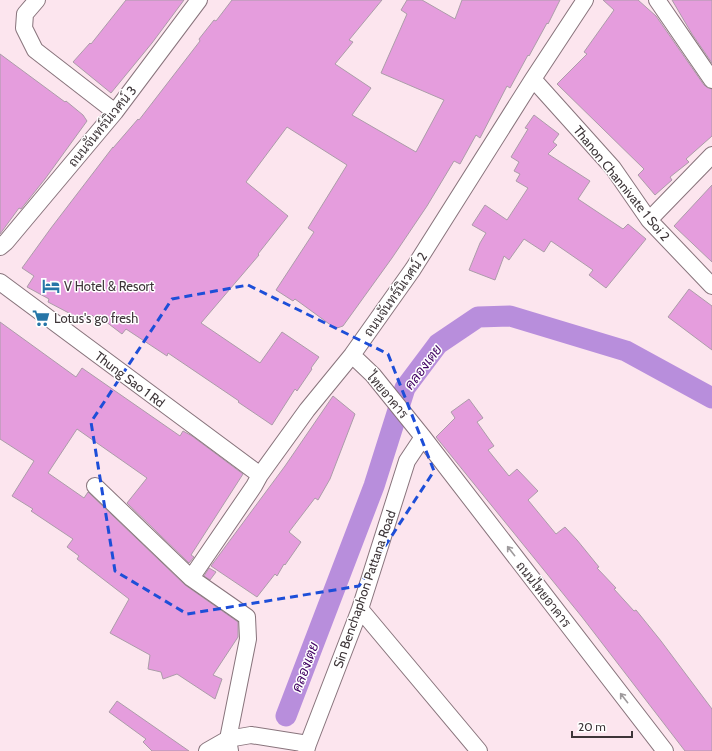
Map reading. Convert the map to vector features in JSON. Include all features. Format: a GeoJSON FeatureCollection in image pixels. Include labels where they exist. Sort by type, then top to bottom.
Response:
{"type":"FeatureCollection","features":[{"type":"Feature","properties":{"kind":"street"},"geometry":{"type":"LineString","coordinates":[[37,0],[25,14],[24,28],[35,50],[115,112]]}},
{"type":"Feature","properties":{"kind":"street","name":"ถนนจันทร์นิเวศน์ 3"},"geometry":{"type":"LineString","coordinates":[[0,247],[6,242],[115,112],[199,0]]}},
{"type":"Feature","properties":{"kind":"street","name":"ถนนจันทร์นิเวศน์ 2"},"geometry":{"type":"LineString","coordinates":[[192,578],[260,475],[307,410],[352,355],[413,269],[584,0]]}},
{"type":"Feature","properties":{"kind":"street"},"geometry":{"type":"LineString","coordinates":[[657,0],[712,80]]}},
{"type":"Feature","properties":{"kind":"street","name":"Thanon Channivate 1 Soi 2"},"geometry":{"type":"LineString","coordinates":[[533,79],[613,168],[649,220],[712,286]]}},
{"type":"Feature","properties":{"kind":"street"},"geometry":{"type":"LineString","coordinates":[[649,220],[712,155]]}},
{"type":"Feature","properties":{"kind":"street","name":"Thung Sao 1 Rd"},"geometry":{"type":"LineString","coordinates":[[0,282],[260,475]]}},
{"type":"Feature","properties":{"kind":"street","name":"ไทยอาคาร"},"geometry":{"type":"LineString","coordinates":[[352,355],[373,375],[418,431]]}},
{"type":"Feature","properties":{"kind":"street","name":"Sin Benchaphon Pattana Road"},"geometry":{"type":"LineString","coordinates":[[206,751],[229,745],[251,735],[292,741],[307,747],[360,609],[418,431]]}},
{"type":"Feature","properties":{"kind":"street","name":"ถนนไทยอาคาร"},"geometry":{"type":"LineString","coordinates":[[418,431],[665,751]]}},
{"type":"Feature","properties":{"kind":"street"},"geometry":{"type":"LineString","coordinates":[[95,486],[192,578],[247,617],[248,639],[229,745]]}},
{"type":"Feature","properties":{"kind":"street"},"geometry":{"type":"LineString","coordinates":[[360,609],[479,751]]}},
{"type":"Feature","properties":{"kind":"highlighted area"},"geometry":{"type":"Polygon","coordinates":[[[248,285],[388,354],[434,471],[359,586],[187,614],[115,571],[91,422],[172,299],[248,285]]]}},
{"type":"Feature","properties":{"kind":"building"},"geometry":{"type":"Polygon","coordinates":[[[126,0],[184,0],[152,43],[111,93],[73,62],[90,43],[91,44],[126,0]]]}},
{"type":"Feature","properties":{"kind":"building"},"geometry":{"type":"Polygon","coordinates":[[[232,0],[382,0],[349,40],[353,42],[335,64],[371,88],[352,115],[416,152],[444,100],[381,73],[407,14],[401,10],[407,0],[422,0],[455,19],[462,0],[560,0],[548,24],[547,23],[510,88],[507,86],[480,138],[476,135],[460,164],[454,161],[427,206],[343,326],[337,328],[332,326],[295,299],[293,301],[276,290],[314,232],[308,228],[347,165],[287,127],[246,182],[288,216],[258,254],[259,255],[201,323],[260,363],[282,332],[319,357],[297,391],[295,389],[272,425],[168,353],[167,356],[126,329],[122,334],[97,315],[95,318],[92,315],[88,323],[48,302],[49,299],[27,287],[34,276],[22,268],[113,147],[138,119],[139,120],[200,41],[199,39],[214,20],[216,21],[232,0]]]}},
{"type":"Feature","properties":{"kind":"building"},"geometry":{"type":"Polygon","coordinates":[[[603,0],[638,0],[656,16],[704,85],[712,89],[712,136],[686,159],[689,162],[670,177],[672,180],[655,195],[638,175],[644,169],[557,84],[587,54],[584,52],[614,10],[603,0]]]}},
{"type":"Feature","properties":{"kind":"building"},"geometry":{"type":"Polygon","coordinates":[[[672,0],[712,0],[712,63],[692,34],[672,0]]]}},
{"type":"Feature","properties":{"kind":"building"},"geometry":{"type":"Polygon","coordinates":[[[0,54],[65,102],[66,101],[83,115],[87,121],[45,179],[21,209],[19,208],[0,234],[0,54]]]}},
{"type":"Feature","properties":{"kind":"building"},"geometry":{"type":"Polygon","coordinates":[[[534,115],[559,134],[553,142],[557,145],[548,154],[590,181],[578,199],[623,229],[628,224],[646,239],[606,288],[589,275],[593,270],[551,241],[544,252],[524,239],[509,260],[504,256],[495,280],[469,270],[480,243],[486,233],[472,225],[485,205],[507,220],[528,188],[516,181],[520,174],[514,171],[519,162],[511,157],[528,129],[525,128],[534,115]]]}},
{"type":"Feature","properties":{"kind":"building"},"geometry":{"type":"Polygon","coordinates":[[[712,185],[712,262],[674,226],[712,185]]]}},
{"type":"Feature","properties":{"kind":"building"},"geometry":{"type":"Polygon","coordinates":[[[689,289],[712,306],[712,350],[668,317],[689,289]]]}},
{"type":"Feature","properties":{"kind":"building"},"geometry":{"type":"Polygon","coordinates":[[[0,322],[76,377],[82,368],[180,436],[183,431],[192,436],[243,474],[191,555],[194,557],[189,563],[127,503],[147,478],[77,429],[48,473],[84,498],[88,492],[185,585],[238,622],[238,637],[213,675],[222,679],[215,699],[177,674],[163,679],[161,672],[148,669],[150,655],[110,633],[129,599],[77,559],[79,556],[67,547],[73,539],[31,511],[33,509],[12,496],[34,461],[0,439],[0,322]]]}},
{"type":"Feature","properties":{"kind":"building"},"geometry":{"type":"Polygon","coordinates":[[[333,396],[355,414],[330,479],[318,500],[315,498],[289,532],[301,542],[285,565],[284,564],[277,576],[275,574],[257,597],[211,566],[285,466],[333,396]]]}},
{"type":"Feature","properties":{"kind":"building"},"geometry":{"type":"Polygon","coordinates":[[[469,399],[483,418],[477,422],[494,446],[488,450],[509,476],[517,469],[538,491],[528,500],[556,534],[565,527],[577,540],[599,567],[597,568],[616,588],[614,589],[634,611],[636,610],[661,641],[712,709],[712,751],[685,751],[582,617],[436,437],[455,418],[451,412],[469,399]]]}},
{"type":"Feature","properties":{"kind":"building"},"geometry":{"type":"Polygon","coordinates":[[[209,568],[216,572],[210,580],[204,576],[209,568]]]}},
{"type":"Feature","properties":{"kind":"building"},"geometry":{"type":"Polygon","coordinates":[[[117,701],[189,751],[152,751],[143,742],[146,739],[109,712],[117,701]]]}},
{"type":"Feature","properties":{"kind":"waterway","name":"คลองเตย"},"geometry":{"type":"LineString","coordinates":[[286,716],[374,486],[405,388],[438,344],[478,317],[510,316],[626,351],[712,398]]}},
{"type":"Feature","properties":{"kind":"place","name":"V Hotel & Resort"},"geometry":{"type":"Point","coordinates":[51,286]}},
{"type":"Feature","properties":{"kind":"place","name":"Lotus's go fresh"},"geometry":{"type":"Point","coordinates":[41,318]}}]}
